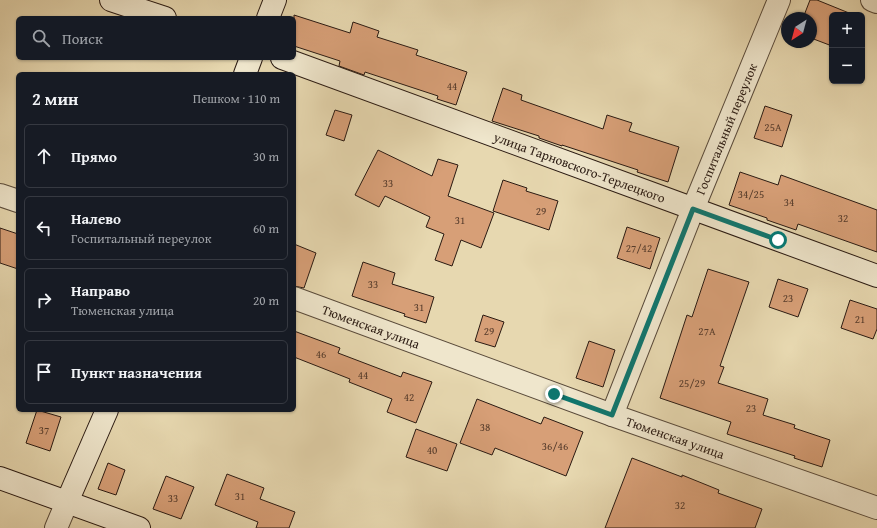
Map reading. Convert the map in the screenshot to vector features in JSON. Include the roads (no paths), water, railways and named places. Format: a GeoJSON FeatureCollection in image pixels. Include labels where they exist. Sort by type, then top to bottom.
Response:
{"type":"FeatureCollection","features":[{"type":"Feature","properties":{"kind":"street"},"geometry":{"type":"LineString","coordinates":[[111,0],[159,16]]}},
{"type":"Feature","properties":{"kind":"street"},"geometry":{"type":"LineString","coordinates":[[269,16],[275,0]]}},
{"type":"Feature","properties":{"kind":"street","name":"Госпитальный переулок"},"geometry":{"type":"LineString","coordinates":[[612,415],[693,209],[779,0]]}},
{"type":"Feature","properties":{"kind":"street"},"geometry":{"type":"LineString","coordinates":[[872,0],[877,2]]}},
{"type":"Feature","properties":{"kind":"street"},"geometry":{"type":"LineString","coordinates":[[246,72],[250,60]]}},
{"type":"Feature","properties":{"kind":"street","name":"улица Тарновского-Терлецкого"},"geometry":{"type":"LineString","coordinates":[[287,60],[877,276]]}},
{"type":"Feature","properties":{"kind":"street"},"geometry":{"type":"LineString","coordinates":[[0,195],[16,200]]}},
{"type":"Feature","properties":{"kind":"street","name":"Тюменская улица"},"geometry":{"type":"LineString","coordinates":[[296,299],[612,415],[877,508]]}},
{"type":"Feature","properties":{"kind":"street"},"geometry":{"type":"LineString","coordinates":[[56,528],[106,412]]}},
{"type":"Feature","properties":{"kind":"street"},"geometry":{"type":"LineString","coordinates":[[0,478],[139,528]]}}]}
